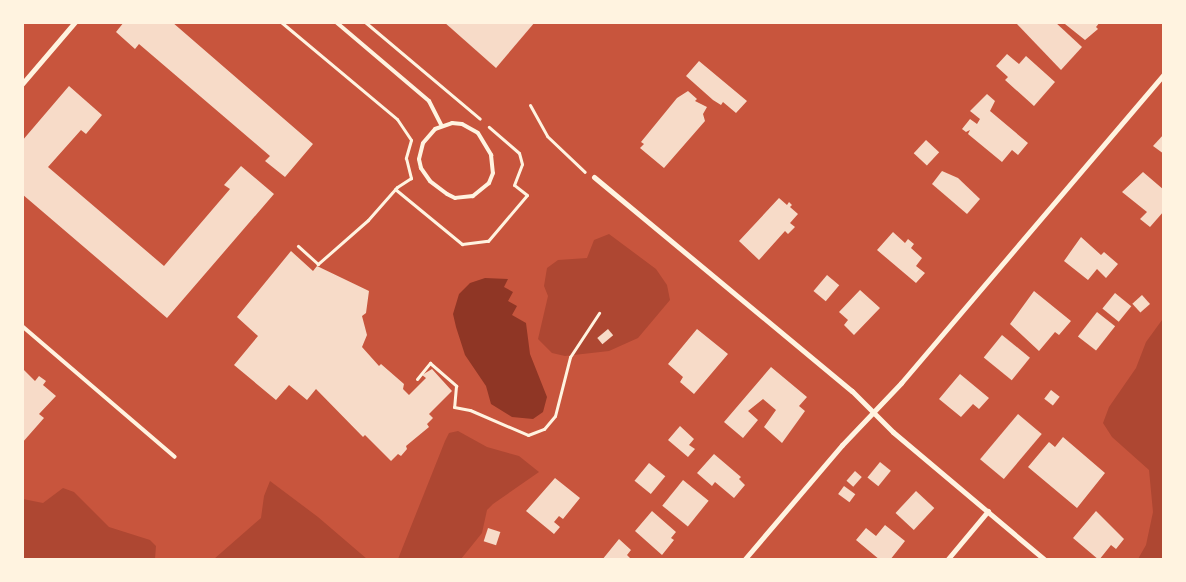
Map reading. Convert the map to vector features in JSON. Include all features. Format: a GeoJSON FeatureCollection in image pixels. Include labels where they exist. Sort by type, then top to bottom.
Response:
{"type":"FeatureCollection","features":[{"type":"Feature","properties":{"kind":"street"},"geometry":{"type":"LineString","coordinates":[[22,84],[75,22]]}},
{"type":"Feature","properties":{"kind":"street"},"geometry":{"type":"LineString","coordinates":[[744,560],[1164,74]]}},
{"type":"Feature","properties":{"kind":"street"},"geometry":{"type":"LineString","coordinates":[[594,177],[874,411],[893,432],[1045,560]]}},
{"type":"Feature","properties":{"kind":"street"},"geometry":{"type":"LineString","coordinates":[[947,560],[988,511]]}},
{"type":"Feature","properties":{"kind":"lane"},"geometry":{"type":"LineString","coordinates":[[336,22],[429,101],[442,126]]}},
{"type":"Feature","properties":{"kind":"lane"},"geometry":{"type":"LineString","coordinates":[[462,124],[470,127],[482,138],[491,155],[493,173],[489,183],[473,196],[455,198],[447,194],[430,181],[421,168],[419,159],[423,143],[442,126],[462,124]]}},
{"type":"Feature","properties":{"kind":"lane"},"geometry":{"type":"LineString","coordinates":[[22,326],[175,457]]}},
{"type":"Feature","properties":{"kind":"path"},"geometry":{"type":"LineString","coordinates":[[281,22],[397,118],[411,140],[406,158],[411,178],[395,189],[368,220],[318,264],[298,246]]}},
{"type":"Feature","properties":{"kind":"path"},"geometry":{"type":"LineString","coordinates":[[365,22],[515,148],[522,164],[514,185],[527,195],[488,241],[462,244],[395,189]]}},
{"type":"Feature","properties":{"kind":"path"},"geometry":{"type":"LineString","coordinates":[[530,105],[547,136],[579,168],[594,177]]}},
{"type":"Feature","properties":{"kind":"path"},"geometry":{"type":"LineString","coordinates":[[417,378],[430,362],[456,386],[454,407],[470,410],[528,435],[544,428],[555,416],[570,357],[599,313]]}},
{"type":"Feature","properties":{"kind":"shaded area"},"geometry":{"type":"Polygon","coordinates":[[[609,234],[656,269],[667,285],[670,300],[638,338],[609,351],[565,356],[552,353],[538,339],[548,296],[544,286],[547,268],[558,260],[587,258],[594,240],[609,234]]]}},
{"type":"Feature","properties":{"kind":"shaded area"},"geometry":{"type":"Polygon","coordinates":[[[485,278],[508,279],[504,287],[513,292],[508,301],[517,306],[512,315],[526,323],[530,354],[547,397],[543,412],[533,419],[512,417],[491,404],[486,386],[465,355],[453,314],[459,294],[470,283],[485,278]]]}},
{"type":"Feature","properties":{"kind":"shaded area"},"geometry":{"type":"Polygon","coordinates":[[[1163,311],[1163,559],[1138,559],[1146,545],[1153,512],[1149,470],[1112,437],[1103,423],[1109,407],[1136,368],[1146,342],[1162,320],[1163,311]]]}},
{"type":"Feature","properties":{"kind":"shaded area"},"geometry":{"type":"Polygon","coordinates":[[[458,431],[487,447],[519,456],[539,472],[487,510],[482,533],[461,559],[398,559],[445,441],[449,433],[458,431]]]}},
{"type":"Feature","properties":{"kind":"shaded area"},"geometry":{"type":"Polygon","coordinates":[[[270,481],[318,517],[367,559],[214,559],[261,518],[264,496],[270,481]]]}},
{"type":"Feature","properties":{"kind":"shaded area"},"geometry":{"type":"Polygon","coordinates":[[[63,488],[74,492],[109,527],[150,540],[156,546],[155,559],[23,559],[23,499],[43,503],[63,488]]]}},
{"type":"Feature","properties":{"kind":"building"},"geometry":{"type":"Polygon","coordinates":[[[124,22],[172,22],[313,144],[285,177],[265,161],[270,156],[139,44],[135,49],[116,32],[124,22]]]}},
{"type":"Feature","properties":{"kind":"building"},"geometry":{"type":"Polygon","coordinates":[[[444,22],[535,22],[496,68],[444,22]]]}},
{"type":"Feature","properties":{"kind":"building"},"geometry":{"type":"Polygon","coordinates":[[[1015,22],[1055,22],[1082,47],[1061,70],[1015,22]]]}},
{"type":"Feature","properties":{"kind":"building"},"geometry":{"type":"Polygon","coordinates":[[[1100,22],[1096,27],[1098,29],[1085,40],[1065,24],[1100,22]]]}},
{"type":"Feature","properties":{"kind":"building"},"geometry":{"type":"Polygon","coordinates":[[[1007,54],[1019,64],[1026,56],[1055,82],[1034,106],[1005,80],[1008,77],[996,66],[1007,54]]]}},
{"type":"Feature","properties":{"kind":"building"},"geometry":{"type":"Polygon","coordinates":[[[699,61],[747,101],[736,113],[723,102],[721,105],[713,100],[686,76],[699,61]]]}},
{"type":"Feature","properties":{"kind":"building"},"geometry":{"type":"Polygon","coordinates":[[[69,86],[102,115],[86,134],[81,130],[48,167],[164,266],[230,189],[224,185],[241,166],[274,194],[167,318],[22,194],[22,141],[69,86]]]}},
{"type":"Feature","properties":{"kind":"building"},"geometry":{"type":"Polygon","coordinates":[[[688,91],[697,99],[695,101],[707,107],[703,114],[705,121],[664,168],[640,148],[644,144],[641,142],[677,98],[688,91]]]}},
{"type":"Feature","properties":{"kind":"building"},"geometry":{"type":"Polygon","coordinates":[[[987,94],[995,101],[990,111],[1028,143],[1018,155],[1012,150],[1002,162],[968,134],[970,130],[966,132],[962,129],[970,119],[977,124],[980,119],[970,111],[987,94]]]}},
{"type":"Feature","properties":{"kind":"building"},"geometry":{"type":"Polygon","coordinates":[[[1164,134],[1164,154],[1153,146],[1164,134]]]}},
{"type":"Feature","properties":{"kind":"building"},"geometry":{"type":"Polygon","coordinates":[[[926,140],[939,152],[927,165],[914,153],[926,140]]]}},
{"type":"Feature","properties":{"kind":"building"},"geometry":{"type":"Polygon","coordinates":[[[942,171],[958,178],[980,199],[967,214],[932,184],[942,171]]]}},
{"type":"Feature","properties":{"kind":"building"},"geometry":{"type":"Polygon","coordinates":[[[1143,172],[1164,190],[1164,211],[1150,227],[1140,219],[1147,212],[1122,192],[1143,172]]]}},
{"type":"Feature","properties":{"kind":"building"},"geometry":{"type":"Polygon","coordinates":[[[779,198],[787,205],[789,202],[792,205],[790,207],[798,214],[790,223],[795,227],[788,234],[785,231],[759,260],[739,241],[779,198]]]}},
{"type":"Feature","properties":{"kind":"building"},"geometry":{"type":"Polygon","coordinates":[[[893,232],[905,243],[908,239],[914,244],[911,248],[922,258],[916,266],[925,273],[916,283],[877,250],[893,232]]]}},
{"type":"Feature","properties":{"kind":"building"},"geometry":{"type":"Polygon","coordinates":[[[1081,237],[1101,255],[1104,252],[1118,264],[1106,278],[1097,269],[1088,280],[1064,261],[1081,237]]]}},
{"type":"Feature","properties":{"kind":"building"},"geometry":{"type":"Polygon","coordinates":[[[291,251],[313,271],[317,266],[369,291],[366,313],[362,316],[367,335],[362,347],[379,366],[381,364],[404,384],[403,389],[409,395],[426,378],[422,375],[432,369],[452,391],[429,414],[433,418],[427,424],[429,427],[406,446],[407,449],[401,456],[398,454],[391,461],[365,435],[363,437],[316,389],[307,400],[289,385],[276,400],[234,365],[258,336],[237,317],[291,251]]]}},
{"type":"Feature","properties":{"kind":"building"},"geometry":{"type":"Polygon","coordinates":[[[827,275],[839,285],[826,301],[814,291],[827,275]]]}},
{"type":"Feature","properties":{"kind":"building"},"geometry":{"type":"Polygon","coordinates":[[[860,290],[880,308],[854,335],[844,325],[848,320],[839,312],[860,290]]]}},
{"type":"Feature","properties":{"kind":"building"},"geometry":{"type":"Polygon","coordinates":[[[1034,291],[1071,321],[1059,335],[1055,332],[1039,351],[1010,324],[1034,291]]]}},
{"type":"Feature","properties":{"kind":"building"},"geometry":{"type":"Polygon","coordinates":[[[1115,293],[1131,306],[1119,322],[1102,309],[1115,293]]]}},
{"type":"Feature","properties":{"kind":"building"},"geometry":{"type":"Polygon","coordinates":[[[1142,295],[1150,304],[1140,313],[1132,304],[1142,295]]]}},
{"type":"Feature","properties":{"kind":"building"},"geometry":{"type":"Polygon","coordinates":[[[1097,312],[1115,326],[1096,351],[1078,336],[1097,312]]]}},
{"type":"Feature","properties":{"kind":"building"},"geometry":{"type":"Polygon","coordinates":[[[608,329],[613,335],[602,344],[597,338],[608,329]]]}},
{"type":"Feature","properties":{"kind":"building"},"geometry":{"type":"Polygon","coordinates":[[[697,329],[728,354],[694,394],[680,382],[683,377],[668,364],[697,329]]]}},
{"type":"Feature","properties":{"kind":"building"},"geometry":{"type":"Polygon","coordinates":[[[1002,335],[1030,358],[1012,380],[984,358],[1002,335]]]}},
{"type":"Feature","properties":{"kind":"building"},"geometry":{"type":"Polygon","coordinates":[[[771,367],[807,397],[799,406],[805,411],[782,443],[764,427],[776,410],[763,399],[748,411],[758,420],[743,438],[724,422],[771,367]]]}},
{"type":"Feature","properties":{"kind":"building"},"geometry":{"type":"Polygon","coordinates":[[[22,368],[35,381],[39,376],[46,381],[43,385],[56,396],[39,414],[44,418],[22,443],[22,368]]]}},
{"type":"Feature","properties":{"kind":"building"},"geometry":{"type":"Polygon","coordinates":[[[960,374],[989,398],[979,409],[973,404],[961,417],[939,399],[960,374]]]}},
{"type":"Feature","properties":{"kind":"building"},"geometry":{"type":"Polygon","coordinates":[[[1051,390],[1060,397],[1053,405],[1044,399],[1051,390]]]}},
{"type":"Feature","properties":{"kind":"building"},"geometry":{"type":"Polygon","coordinates":[[[1018,414],[1042,434],[1004,479],[980,459],[1018,414]]]}},
{"type":"Feature","properties":{"kind":"building"},"geometry":{"type":"Polygon","coordinates":[[[680,426],[694,439],[689,445],[695,449],[688,457],[668,440],[680,426]]]}},
{"type":"Feature","properties":{"kind":"building"},"geometry":{"type":"Polygon","coordinates":[[[1063,437],[1105,473],[1077,508],[1028,467],[1049,442],[1055,447],[1063,437]]]}},
{"type":"Feature","properties":{"kind":"building"},"geometry":{"type":"Polygon","coordinates":[[[714,454],[741,477],[739,479],[745,485],[734,498],[715,482],[712,486],[697,473],[714,454]]]}},
{"type":"Feature","properties":{"kind":"building"},"geometry":{"type":"Polygon","coordinates":[[[880,462],[891,471],[878,486],[867,478],[880,462]]]}},
{"type":"Feature","properties":{"kind":"building"},"geometry":{"type":"Polygon","coordinates":[[[649,463],[665,476],[651,494],[635,481],[649,463]]]}},
{"type":"Feature","properties":{"kind":"building"},"geometry":{"type":"Polygon","coordinates":[[[855,471],[862,477],[853,487],[846,481],[855,471]]]}},
{"type":"Feature","properties":{"kind":"building"},"geometry":{"type":"Polygon","coordinates":[[[555,478],[580,498],[563,519],[559,516],[554,522],[560,527],[554,534],[526,511],[555,478]]]}},
{"type":"Feature","properties":{"kind":"building"},"geometry":{"type":"Polygon","coordinates":[[[683,480],[709,501],[688,526],[662,506],[683,480]]]}},
{"type":"Feature","properties":{"kind":"building"},"geometry":{"type":"Polygon","coordinates":[[[844,486],[855,494],[849,502],[838,494],[844,486]]]}},
{"type":"Feature","properties":{"kind":"building"},"geometry":{"type":"Polygon","coordinates":[[[916,491],[934,508],[914,530],[896,513],[916,491]]]}},
{"type":"Feature","properties":{"kind":"building"},"geometry":{"type":"Polygon","coordinates":[[[652,511],[676,532],[671,538],[674,540],[662,555],[635,531],[652,511]]]}},
{"type":"Feature","properties":{"kind":"building"},"geometry":{"type":"Polygon","coordinates":[[[1096,511],[1124,539],[1116,549],[1111,545],[1099,560],[1073,538],[1096,511]]]}},
{"type":"Feature","properties":{"kind":"building"},"geometry":{"type":"Polygon","coordinates":[[[885,525],[905,541],[890,560],[880,560],[856,540],[866,528],[876,536],[885,525]]]}},
{"type":"Feature","properties":{"kind":"building"},"geometry":{"type":"Polygon","coordinates":[[[488,528],[500,532],[496,545],[484,541],[488,528]]]}},
{"type":"Feature","properties":{"kind":"building"},"geometry":{"type":"Polygon","coordinates":[[[619,539],[631,550],[627,555],[632,560],[602,560],[619,539]]]}}]}
